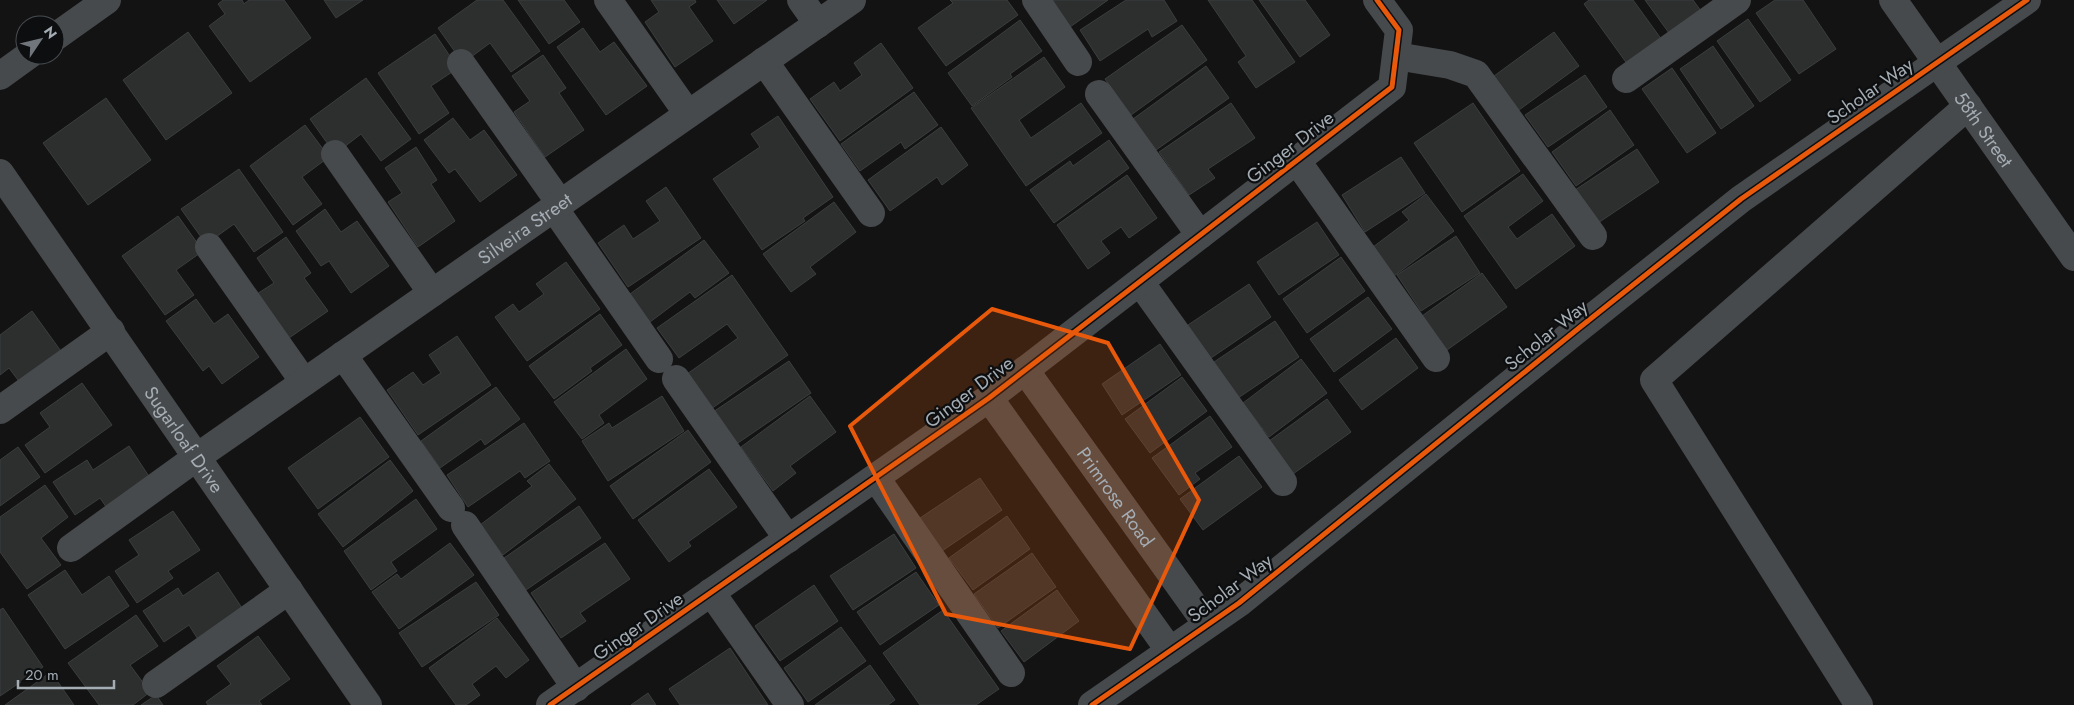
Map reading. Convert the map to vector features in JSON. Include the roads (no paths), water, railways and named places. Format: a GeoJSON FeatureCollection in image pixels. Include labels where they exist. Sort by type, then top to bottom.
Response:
{"type":"FeatureCollection","features":[{"type":"Feature","properties":{"kind":"street"},"geometry":{"type":"LineString","coordinates":[[65,30],[107,0]]}},
{"type":"Feature","properties":{"kind":"street"},"geometry":{"type":"LineString","coordinates":[[608,0],[688,114]]}},
{"type":"Feature","properties":{"kind":"street"},"geometry":{"type":"LineString","coordinates":[[801,0],[818,24]]}},
{"type":"Feature","properties":{"kind":"street","name":"Silveira Street"},"geometry":{"type":"LineString","coordinates":[[72,548],[197,457],[852,0]]}},
{"type":"Feature","properties":{"kind":"street"},"geometry":{"type":"LineString","coordinates":[[1036,0],[1078,62]]}},
{"type":"Feature","properties":{"kind":"street"},"geometry":{"type":"LineString","coordinates":[[1377,0],[1399,30],[1396,56],[1450,65],[1476,74],[1593,236]]}},
{"type":"Feature","properties":{"kind":"street"},"geometry":{"type":"LineString","coordinates":[[1626,79],[1737,0]]}},
{"type":"Feature","properties":{"kind":"street","name":"58th Street"},"geometry":{"type":"LineString","coordinates":[[1893,0],[2074,257]]}},
{"type":"Feature","properties":{"kind":"street","name":"Scholar Way"},"geometry":{"type":"LineString","coordinates":[[1092,705],[1239,603],[1578,328],[1741,199],[2027,0]]}},
{"type":"Feature","properties":{"kind":"street","name":"Ginger Drive"},"geometry":{"type":"LineString","coordinates":[[550,705],[989,398],[1392,87],[1396,56]]}},
{"type":"Feature","properties":{"kind":"street"},"geometry":{"type":"LineString","coordinates":[[764,61],[871,213]]}},
{"type":"Feature","properties":{"kind":"street"},"geometry":{"type":"LineString","coordinates":[[461,63],[668,369],[788,539]]}},
{"type":"Feature","properties":{"kind":"street"},"geometry":{"type":"LineString","coordinates":[[0,76],[15,65]]}},
{"type":"Feature","properties":{"kind":"street"},"geometry":{"type":"LineString","coordinates":[[1099,94],[1200,235]]}},
{"type":"Feature","properties":{"kind":"street"},"geometry":{"type":"LineString","coordinates":[[1860,705],[1654,380],[1968,106]]}},
{"type":"Feature","properties":{"kind":"street"},"geometry":{"type":"LineString","coordinates":[[335,154],[432,293]]}},
{"type":"Feature","properties":{"kind":"street"},"geometry":{"type":"LineString","coordinates":[[1296,161],[1436,358]]}},
{"type":"Feature","properties":{"kind":"street","name":"Sugarloaf Drive"},"geometry":{"type":"LineString","coordinates":[[0,173],[368,705]]}},
{"type":"Feature","properties":{"kind":"street"},"geometry":{"type":"LineString","coordinates":[[209,247],[304,382]]}},
{"type":"Feature","properties":{"kind":"street"},"geometry":{"type":"LineString","coordinates":[[1140,282],[1283,482]]}},
{"type":"Feature","properties":{"kind":"street"},"geometry":{"type":"LineString","coordinates":[[0,410],[111,331]]}},
{"type":"Feature","properties":{"kind":"street"},"geometry":{"type":"LineString","coordinates":[[343,355],[576,688]]}},
{"type":"Feature","properties":{"kind":"street","name":"Primrose Road"},"geometry":{"type":"LineString","coordinates":[[1024,370],[1207,624]]}},
{"type":"Feature","properties":{"kind":"street"},"geometry":{"type":"LineString","coordinates":[[989,398],[1170,651]]}},
{"type":"Feature","properties":{"kind":"street"},"geometry":{"type":"LineString","coordinates":[[876,478],[1011,673]]}},
{"type":"Feature","properties":{"kind":"street"},"geometry":{"type":"LineString","coordinates":[[156,684],[289,590]]}},
{"type":"Feature","properties":{"kind":"street"},"geometry":{"type":"LineString","coordinates":[[712,592],[790,705]]}}]}
